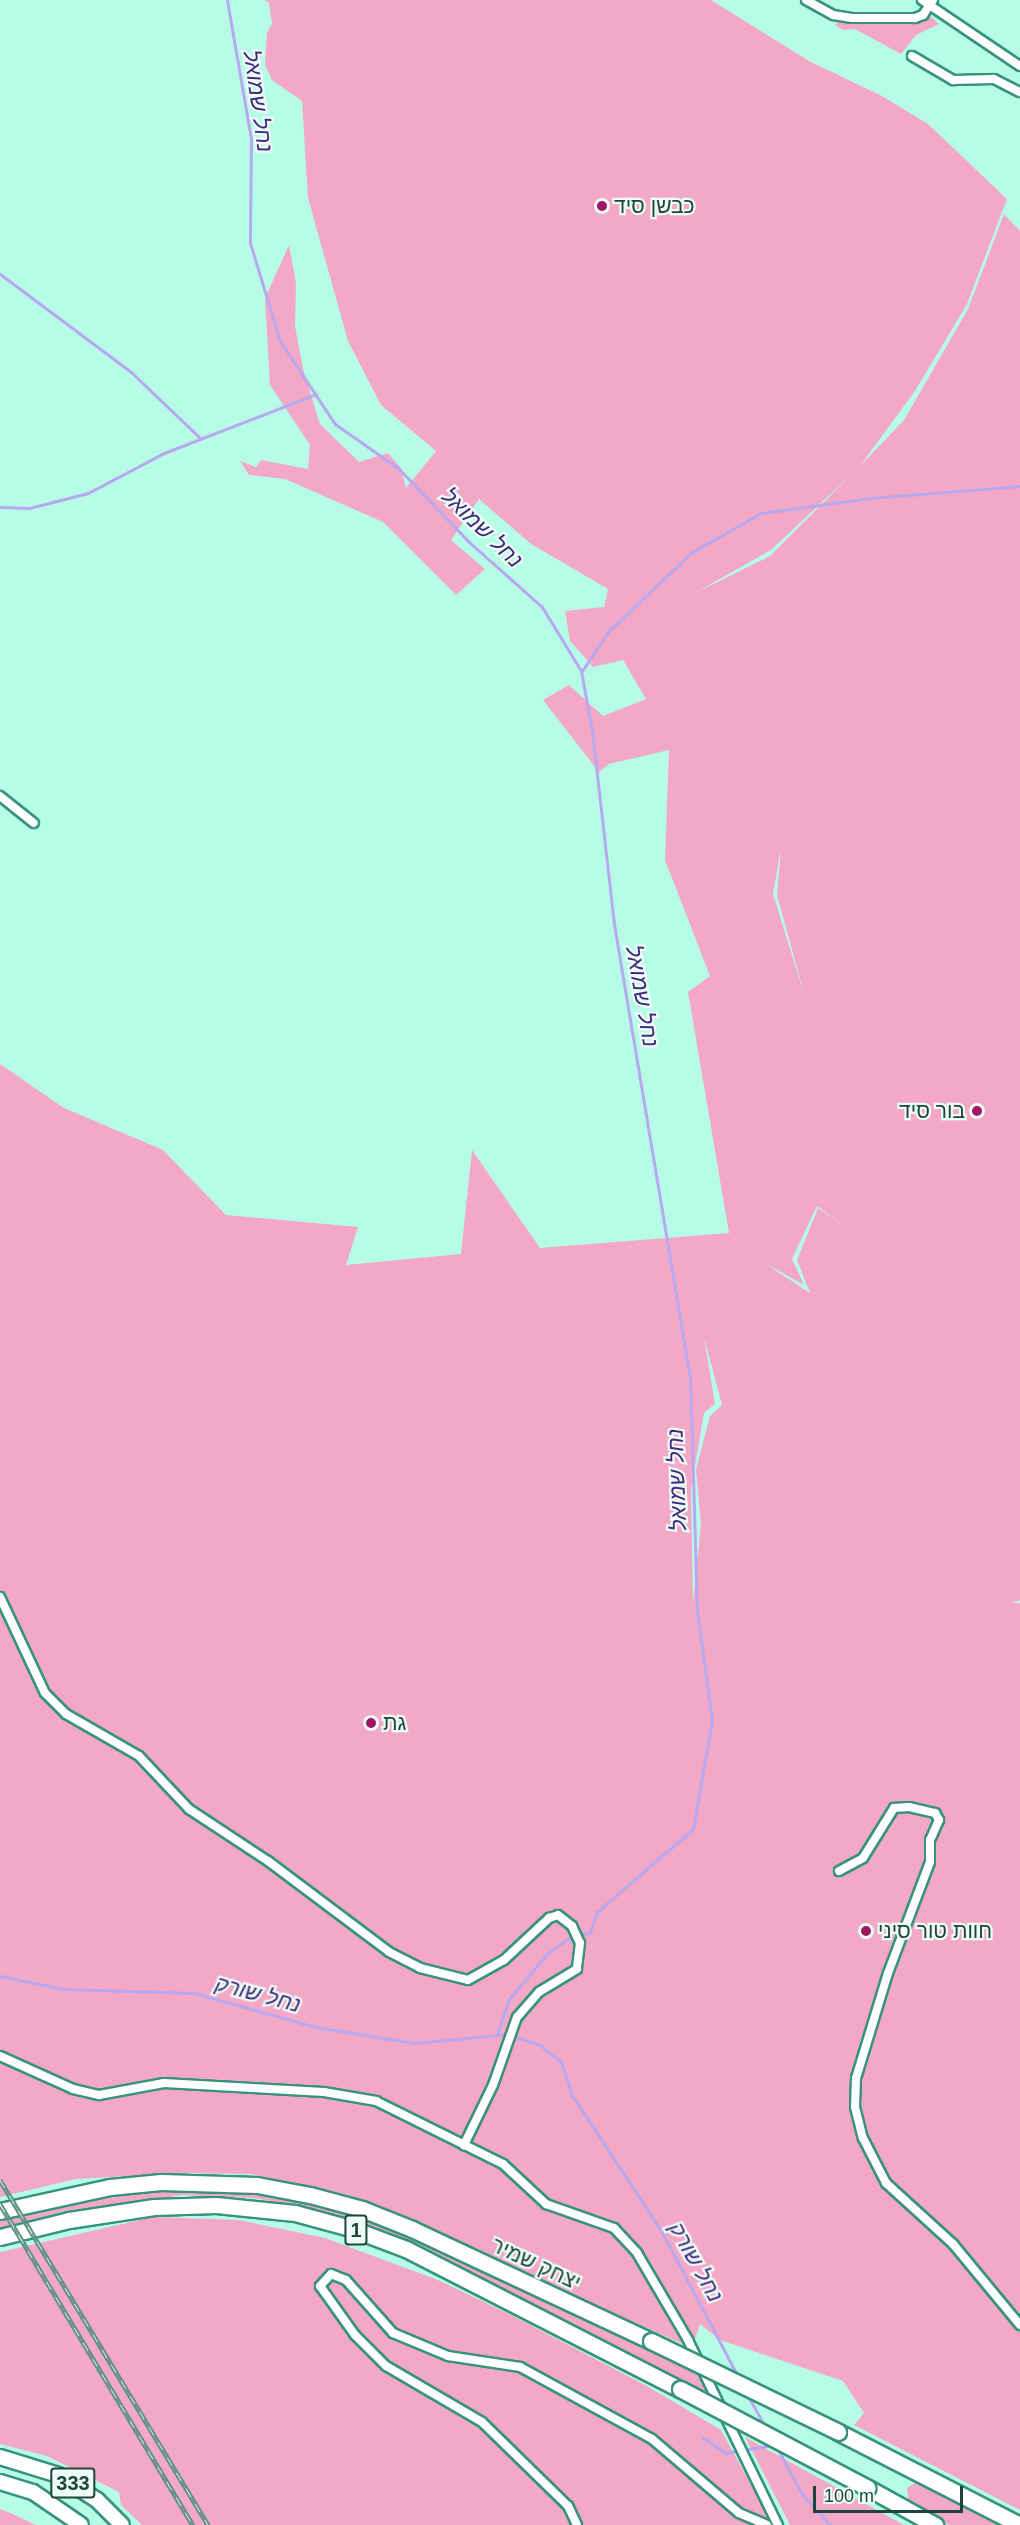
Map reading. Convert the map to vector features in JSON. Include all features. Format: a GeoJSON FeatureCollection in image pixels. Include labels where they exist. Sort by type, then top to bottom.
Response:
{"type":"FeatureCollection","features":[{"type":"Feature","properties":{"kind":"highway","name":"יצחק שמיר"},"geometry":{"type":"LineString","coordinates":[[0,2211],[110,2187],[161,2182],[257,2185],[310,2195],[362,2209],[412,2229],[651,2341],[1020,2524]]}},
{"type":"Feature","properties":{"kind":"highway","name":"יצחק שמיר"},"geometry":{"type":"LineString","coordinates":[[0,2237],[69,2220],[154,2207],[216,2205],[295,2213],[350,2228],[406,2249],[680,2389],[935,2525]]}},
{"type":"Feature","properties":{"kind":"main road","name":"333"},"geometry":{"type":"LineString","coordinates":[[0,2457],[58,2475],[97,2500],[122,2525]]}},
{"type":"Feature","properties":{"kind":"main road","name":"333"},"geometry":{"type":"LineString","coordinates":[[0,2482],[33,2492],[81,2525]]}},
{"type":"Feature","properties":{"kind":"street"},"geometry":{"type":"LineString","coordinates":[[806,0],[833,15],[852,18],[888,15],[915,18],[923,15],[928,1],[1020,66]]}},
{"type":"Feature","properties":{"kind":"street"},"geometry":{"type":"LineString","coordinates":[[912,56],[952,80],[994,79],[1020,92]]}},
{"type":"Feature","properties":{"kind":"street"},"geometry":{"type":"LineString","coordinates":[[0,796],[34,823]]}},
{"type":"Feature","properties":{"kind":"street"},"geometry":{"type":"LineString","coordinates":[[0,1597],[45,1693],[66,1714],[139,1756],[189,1809],[268,1861],[389,1952],[420,1968],[468,1980],[504,1960],[549,1918],[558,1915],[572,1926],[580,1943],[577,1969],[539,1992],[517,2017],[493,2085],[464,2145]]}},
{"type":"Feature","properties":{"kind":"street"},"geometry":{"type":"LineString","coordinates":[[839,1871],[863,1858],[894,1808],[909,1807],[935,1813],[939,1820],[930,1840],[930,1862],[907,1931],[888,1973],[856,2078],[855,2107],[863,2138],[886,2183],[953,2244],[1020,2325]]}},
{"type":"Feature","properties":{"kind":"street"},"geometry":{"type":"LineString","coordinates":[[0,2056],[73,2089],[99,2095],[164,2083],[349,2096],[391,2107],[503,2164],[546,2204],[614,2228],[637,2253],[688,2340],[778,2525]]}},
{"type":"Feature","properties":{"kind":"street"},"geometry":{"type":"LineString","coordinates":[[577,2525],[568,2506],[482,2422],[386,2366],[354,2335],[320,2286],[332,2274],[346,2280],[393,2333],[448,2356],[520,2367],[652,2439],[740,2512],[767,2525]]}},
{"type":"Feature","properties":{"kind":"shaded area"},"geometry":{"type":"Polygon","coordinates":[[[264,0],[711,0],[809,61],[882,96],[928,124],[1007,199],[967,304],[915,391],[860,466],[904,420],[968,309],[1004,214],[1020,231],[1020,1600],[1012,1603],[1020,1603],[1020,2510],[854,2425],[864,2413],[843,2381],[720,2340],[700,2324],[692,2348],[348,2195],[251,2174],[181,2173],[76,2179],[0,2197],[0,1064],[64,1108],[163,1150],[226,1215],[358,1227],[346,1265],[461,1254],[472,1150],[540,1248],[729,1233],[688,992],[710,976],[665,860],[669,750],[609,764],[599,772],[543,700],[569,685],[603,716],[646,699],[623,660],[593,667],[570,641],[565,611],[604,607],[608,589],[531,544],[479,499],[451,540],[485,569],[456,595],[383,522],[285,479],[249,475],[240,461],[256,467],[261,460],[308,469],[310,445],[270,385],[265,298],[289,245],[296,283],[295,326],[303,369],[320,424],[359,462],[388,453],[401,468],[406,488],[436,451],[381,405],[348,341],[308,198],[302,101],[272,80],[265,65],[267,33],[272,24],[269,3],[264,0]],[[853,473],[771,550],[695,593],[770,556],[853,473]],[[781,848],[773,894],[805,997],[777,895],[781,848]],[[817,1206],[792,1259],[804,1285],[763,1262],[810,1293],[797,1260],[818,1208],[847,1227],[817,1206]],[[704,1337],[715,1404],[704,1413],[691,1489],[693,1604],[701,1524],[696,1470],[710,1416],[722,1405],[704,1337]]]}},
{"type":"Feature","properties":{"kind":"shaded area"},"geometry":{"type":"Polygon","coordinates":[[[930,16],[939,24],[916,35],[901,54],[855,29],[843,30],[835,25],[839,21],[908,24],[921,22],[930,16]]]}},
{"type":"Feature","properties":{"kind":"shaded area"},"geometry":{"type":"Polygon","coordinates":[[[169,2189],[267,2194],[369,2219],[698,2374],[708,2394],[412,2241],[321,2210],[253,2198],[183,2195],[65,2211],[0,2229],[0,2221],[60,2205],[169,2189]]]}},
{"type":"Feature","properties":{"kind":"shaded area"},"geometry":{"type":"Polygon","coordinates":[[[153,2217],[239,2220],[325,2238],[438,2280],[511,2315],[647,2386],[721,2430],[773,2525],[142,2525],[121,2505],[119,2492],[47,2456],[0,2444],[0,2252],[153,2217]]]}},
{"type":"Feature","properties":{"kind":"shaded area"},"geometry":{"type":"Polygon","coordinates":[[[745,2437],[904,2525],[790,2525],[745,2437]]]}},
{"type":"Feature","properties":{"kind":"shaded area"},"geometry":{"type":"Polygon","coordinates":[[[919,2481],[1012,2525],[949,2525],[909,2503],[907,2488],[919,2481]]]}},
{"type":"Feature","properties":{"kind":"shaded area"},"geometry":{"type":"Polygon","coordinates":[[[0,2509],[13,2514],[36,2525],[0,2525],[0,2509]]]}},
{"type":"Feature","properties":{"kind":"waterway","name":"נחל שמואל"},"geometry":{"type":"LineString","coordinates":[[227,0],[251,139],[250,243],[280,341],[335,424],[399,469],[469,542],[542,607],[581,671],[592,731],[614,924],[690,1376],[697,1611],[712,1720],[693,1829],[597,1912],[590,1932],[567,1939],[546,1955],[509,1999],[497,2033]]}},
{"type":"Feature","properties":{"kind":"waterway"},"geometry":{"type":"LineString","coordinates":[[0,274],[131,372],[200,438]]}},
{"type":"Feature","properties":{"kind":"waterway"},"geometry":{"type":"LineString","coordinates":[[0,507],[29,508],[88,493],[164,453],[316,394]]}},
{"type":"Feature","properties":{"kind":"waterway"},"geometry":{"type":"LineString","coordinates":[[582,671],[608,632],[692,552],[761,513],[871,498],[1020,486]]}},
{"type":"Feature","properties":{"kind":"waterway","name":"נחל שורק"},"geometry":{"type":"LineString","coordinates":[[0,1976],[64,1989],[194,1993],[316,2027],[415,2043],[506,2034]]}},
{"type":"Feature","properties":{"kind":"waterway","name":"נחל שורק"},"geometry":{"type":"LineString","coordinates":[[513,2036],[540,2045],[561,2062],[572,2095],[662,2232],[738,2377]]}},
{"type":"Feature","properties":{"kind":"waterway","name":"נחל שורק"},"geometry":{"type":"LineString","coordinates":[[748,2396],[765,2427]]}},
{"type":"Feature","properties":{"kind":"waterway"},"geometry":{"type":"LineString","coordinates":[[702,2437],[726,2453],[773,2445]]}},
{"type":"Feature","properties":{"kind":"waterway","name":"נחל שורק"},"geometry":{"type":"LineString","coordinates":[[776,2446],[802,2494],[830,2525]]}},
{"type":"Feature","properties":{"kind":"railway"},"geometry":{"type":"LineString","coordinates":[[0,2180],[208,2525]]}},
{"type":"Feature","properties":{"kind":"railway"},"geometry":{"type":"LineString","coordinates":[[0,2204],[193,2525]]}},
{"type":"Feature","properties":{"kind":"place","name":"כבשן סיד"},"geometry":{"type":"Point","coordinates":[602,206]}},
{"type":"Feature","properties":{"kind":"place","name":"בור סיד"},"geometry":{"type":"Point","coordinates":[977,1111]}},
{"type":"Feature","properties":{"kind":"place","name":"גת"},"geometry":{"type":"Point","coordinates":[371,1723]}},
{"type":"Feature","properties":{"kind":"place","name":"חוות טור סיני"},"geometry":{"type":"Point","coordinates":[866,1931]}}]}
